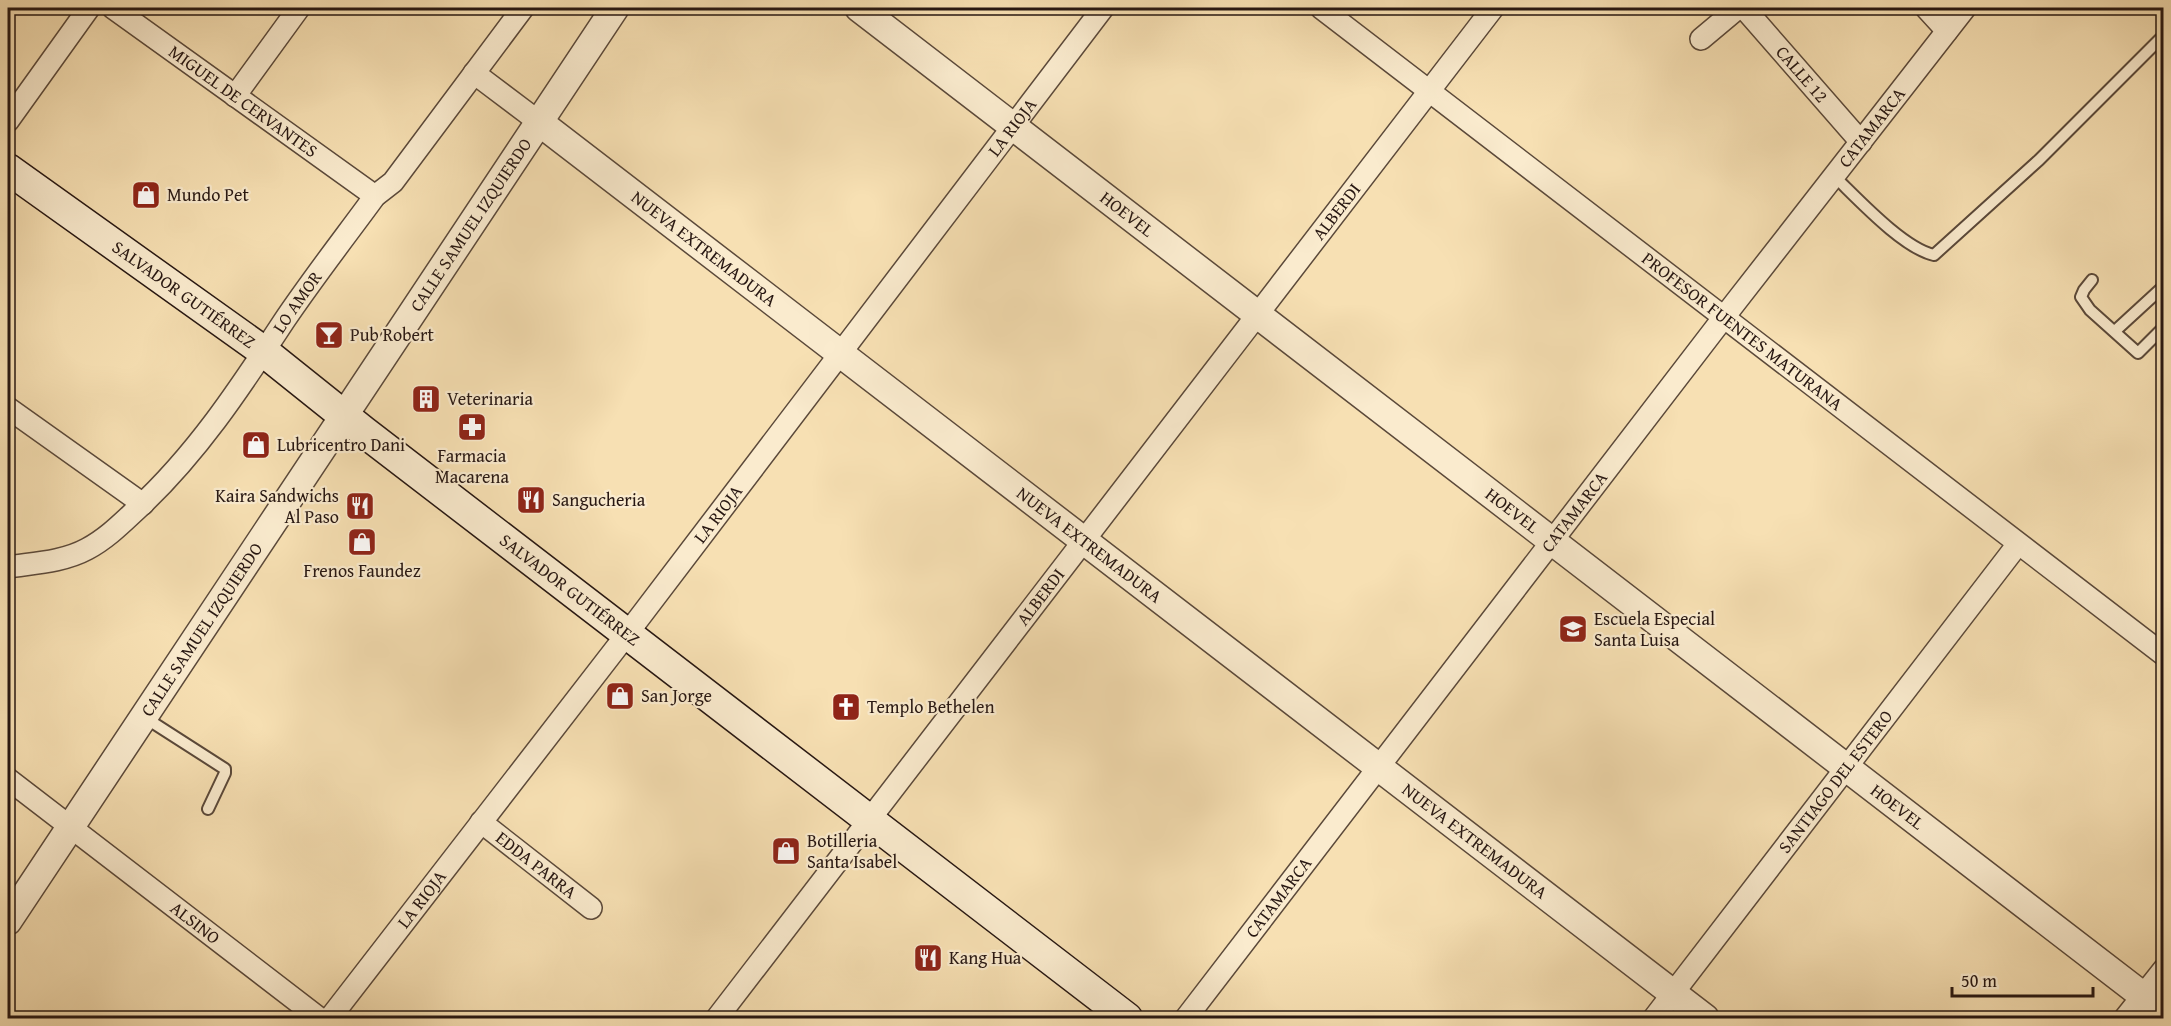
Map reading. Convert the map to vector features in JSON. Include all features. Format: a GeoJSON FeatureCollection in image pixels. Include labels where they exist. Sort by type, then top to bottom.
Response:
{"type":"FeatureCollection","features":[{"type":"Feature","properties":{"kind":"main road","name":"SALVADOR GUTIÉRREZ"},"geometry":{"type":"LineString","coordinates":[[8,169],[263,351],[344,416],[1127,1018]]}},
{"type":"Feature","properties":{"kind":"street"},"geometry":{"type":"LineString","coordinates":[[8,121],[89,8]]}},
{"type":"Feature","properties":{"kind":"street","name":"MIGUEL DE CERVANTES"},"geometry":{"type":"LineString","coordinates":[[113,8],[375,196]]}},
{"type":"Feature","properties":{"kind":"street"},"geometry":{"type":"LineString","coordinates":[[235,96],[299,8]]}},
{"type":"Feature","properties":{"kind":"street","name":"LO AMOR"},"geometry":{"type":"LineString","coordinates":[[8,567],[77,554],[108,535],[189,457],[375,196],[393,182],[523,8]]}},
{"type":"Feature","properties":{"kind":"street","name":"CALLE SAMUEL IZQUIERDO"},"geometry":{"type":"LineString","coordinates":[[8,921],[615,8]]}},
{"type":"Feature","properties":{"kind":"street","name":"HOEVEL"},"geometry":{"type":"LineString","coordinates":[[859,8],[2153,1004]]}},
{"type":"Feature","properties":{"kind":"street","name":"LA RIOJA"},"geometry":{"type":"LineString","coordinates":[[330,1018],[627,634],[1103,8]]}},
{"type":"Feature","properties":{"kind":"street","name":"PROFESOR FUENTES MATURANA"},"geometry":{"type":"LineString","coordinates":[[1321,8],[2163,655]]}},
{"type":"Feature","properties":{"kind":"street","name":"ALBERDI"},"geometry":{"type":"LineString","coordinates":[[717,1018],[1085,542],[1493,8]]}},
{"type":"Feature","properties":{"kind":"street"},"geometry":{"type":"LineString","coordinates":[[1701,39],[1738,8]]}},
{"type":"Feature","properties":{"kind":"street","name":"CALLE 12"},"geometry":{"type":"LineString","coordinates":[[1744,8],[1861,142]]}},
{"type":"Feature","properties":{"kind":"street"},"geometry":{"type":"LineString","coordinates":[[1926,8],[1947,31]]}},
{"type":"Feature","properties":{"kind":"street","name":"CATAMARCA"},"geometry":{"type":"LineString","coordinates":[[1186,1018],[1724,317],[1965,8]]}},
{"type":"Feature","properties":{"kind":"street","name":"NUEVA EXTREMADURA"},"geometry":{"type":"LineString","coordinates":[[474,73],[1705,1018]]}},
{"type":"Feature","properties":{"kind":"street"},"geometry":{"type":"LineString","coordinates":[[8,410],[142,504]]}},
{"type":"Feature","properties":{"kind":"street","name":"SANTIAGO DEL ESTERO"},"geometry":{"type":"LineString","coordinates":[[1654,1018],[2018,544]]}},
{"type":"Feature","properties":{"kind":"street"},"geometry":{"type":"LineString","coordinates":[[8,779],[71,827]]}},
{"type":"Feature","properties":{"kind":"street","name":"EDDA PARRA"},"geometry":{"type":"LineString","coordinates":[[481,822],[591,908]]}},
{"type":"Feature","properties":{"kind":"street","name":"ALSINO"},"geometry":{"type":"LineString","coordinates":[[71,827],[319,1018]]}},
{"type":"Feature","properties":{"kind":"street"},"geometry":{"type":"LineString","coordinates":[[2125,1018],[2153,1004],[2163,969]]}},
{"type":"Feature","properties":{"kind":"lane"},"geometry":{"type":"LineString","coordinates":[[1834,176],[1908,243],[1923,253],[1934,255],[2039,160],[2163,35]]}},
{"type":"Feature","properties":{"kind":"lane"},"geometry":{"type":"LineString","coordinates":[[2092,280],[2081,297],[2090,310],[2138,353],[2163,327]]}},
{"type":"Feature","properties":{"kind":"lane"},"geometry":{"type":"LineString","coordinates":[[2115,331],[2163,286]]}},
{"type":"Feature","properties":{"kind":"lane"},"geometry":{"type":"LineString","coordinates":[[144,717],[225,768],[225,773],[208,809]]}},
{"type":"Feature","properties":{"kind":"place","name":"Mundo Pet"},"geometry":{"type":"Point","coordinates":[146,195]}},
{"type":"Feature","properties":{"kind":"place","name":"Pub Robert"},"geometry":{"type":"Point","coordinates":[329,335]}},
{"type":"Feature","properties":{"kind":"place","name":"Veterinaria"},"geometry":{"type":"Point","coordinates":[426,399]}},
{"type":"Feature","properties":{"kind":"place","name":"Farmacia Macarena"},"geometry":{"type":"Point","coordinates":[472,427]}},
{"type":"Feature","properties":{"kind":"place","name":"Lubricentro Dani"},"geometry":{"type":"Point","coordinates":[256,445]}},
{"type":"Feature","properties":{"kind":"place","name":"Sangucheria"},"geometry":{"type":"Point","coordinates":[531,500]}},
{"type":"Feature","properties":{"kind":"place","name":"Kaira Sandwichs Al Paso"},"geometry":{"type":"Point","coordinates":[360,506]}},
{"type":"Feature","properties":{"kind":"place","name":"Frenos Faundez"},"geometry":{"type":"Point","coordinates":[362,542]}},
{"type":"Feature","properties":{"kind":"place","name":"Escuela Especial Santa Luisa"},"geometry":{"type":"Point","coordinates":[1573,629]}},
{"type":"Feature","properties":{"kind":"place","name":"San Jorge"},"geometry":{"type":"Point","coordinates":[620,696]}},
{"type":"Feature","properties":{"kind":"place","name":"Templo Bethelen"},"geometry":{"type":"Point","coordinates":[846,707]}},
{"type":"Feature","properties":{"kind":"place","name":"Botilleria Santa Isabel"},"geometry":{"type":"Point","coordinates":[786,851]}},
{"type":"Feature","properties":{"kind":"place","name":"Kang Hua"},"geometry":{"type":"Point","coordinates":[928,958]}}]}
